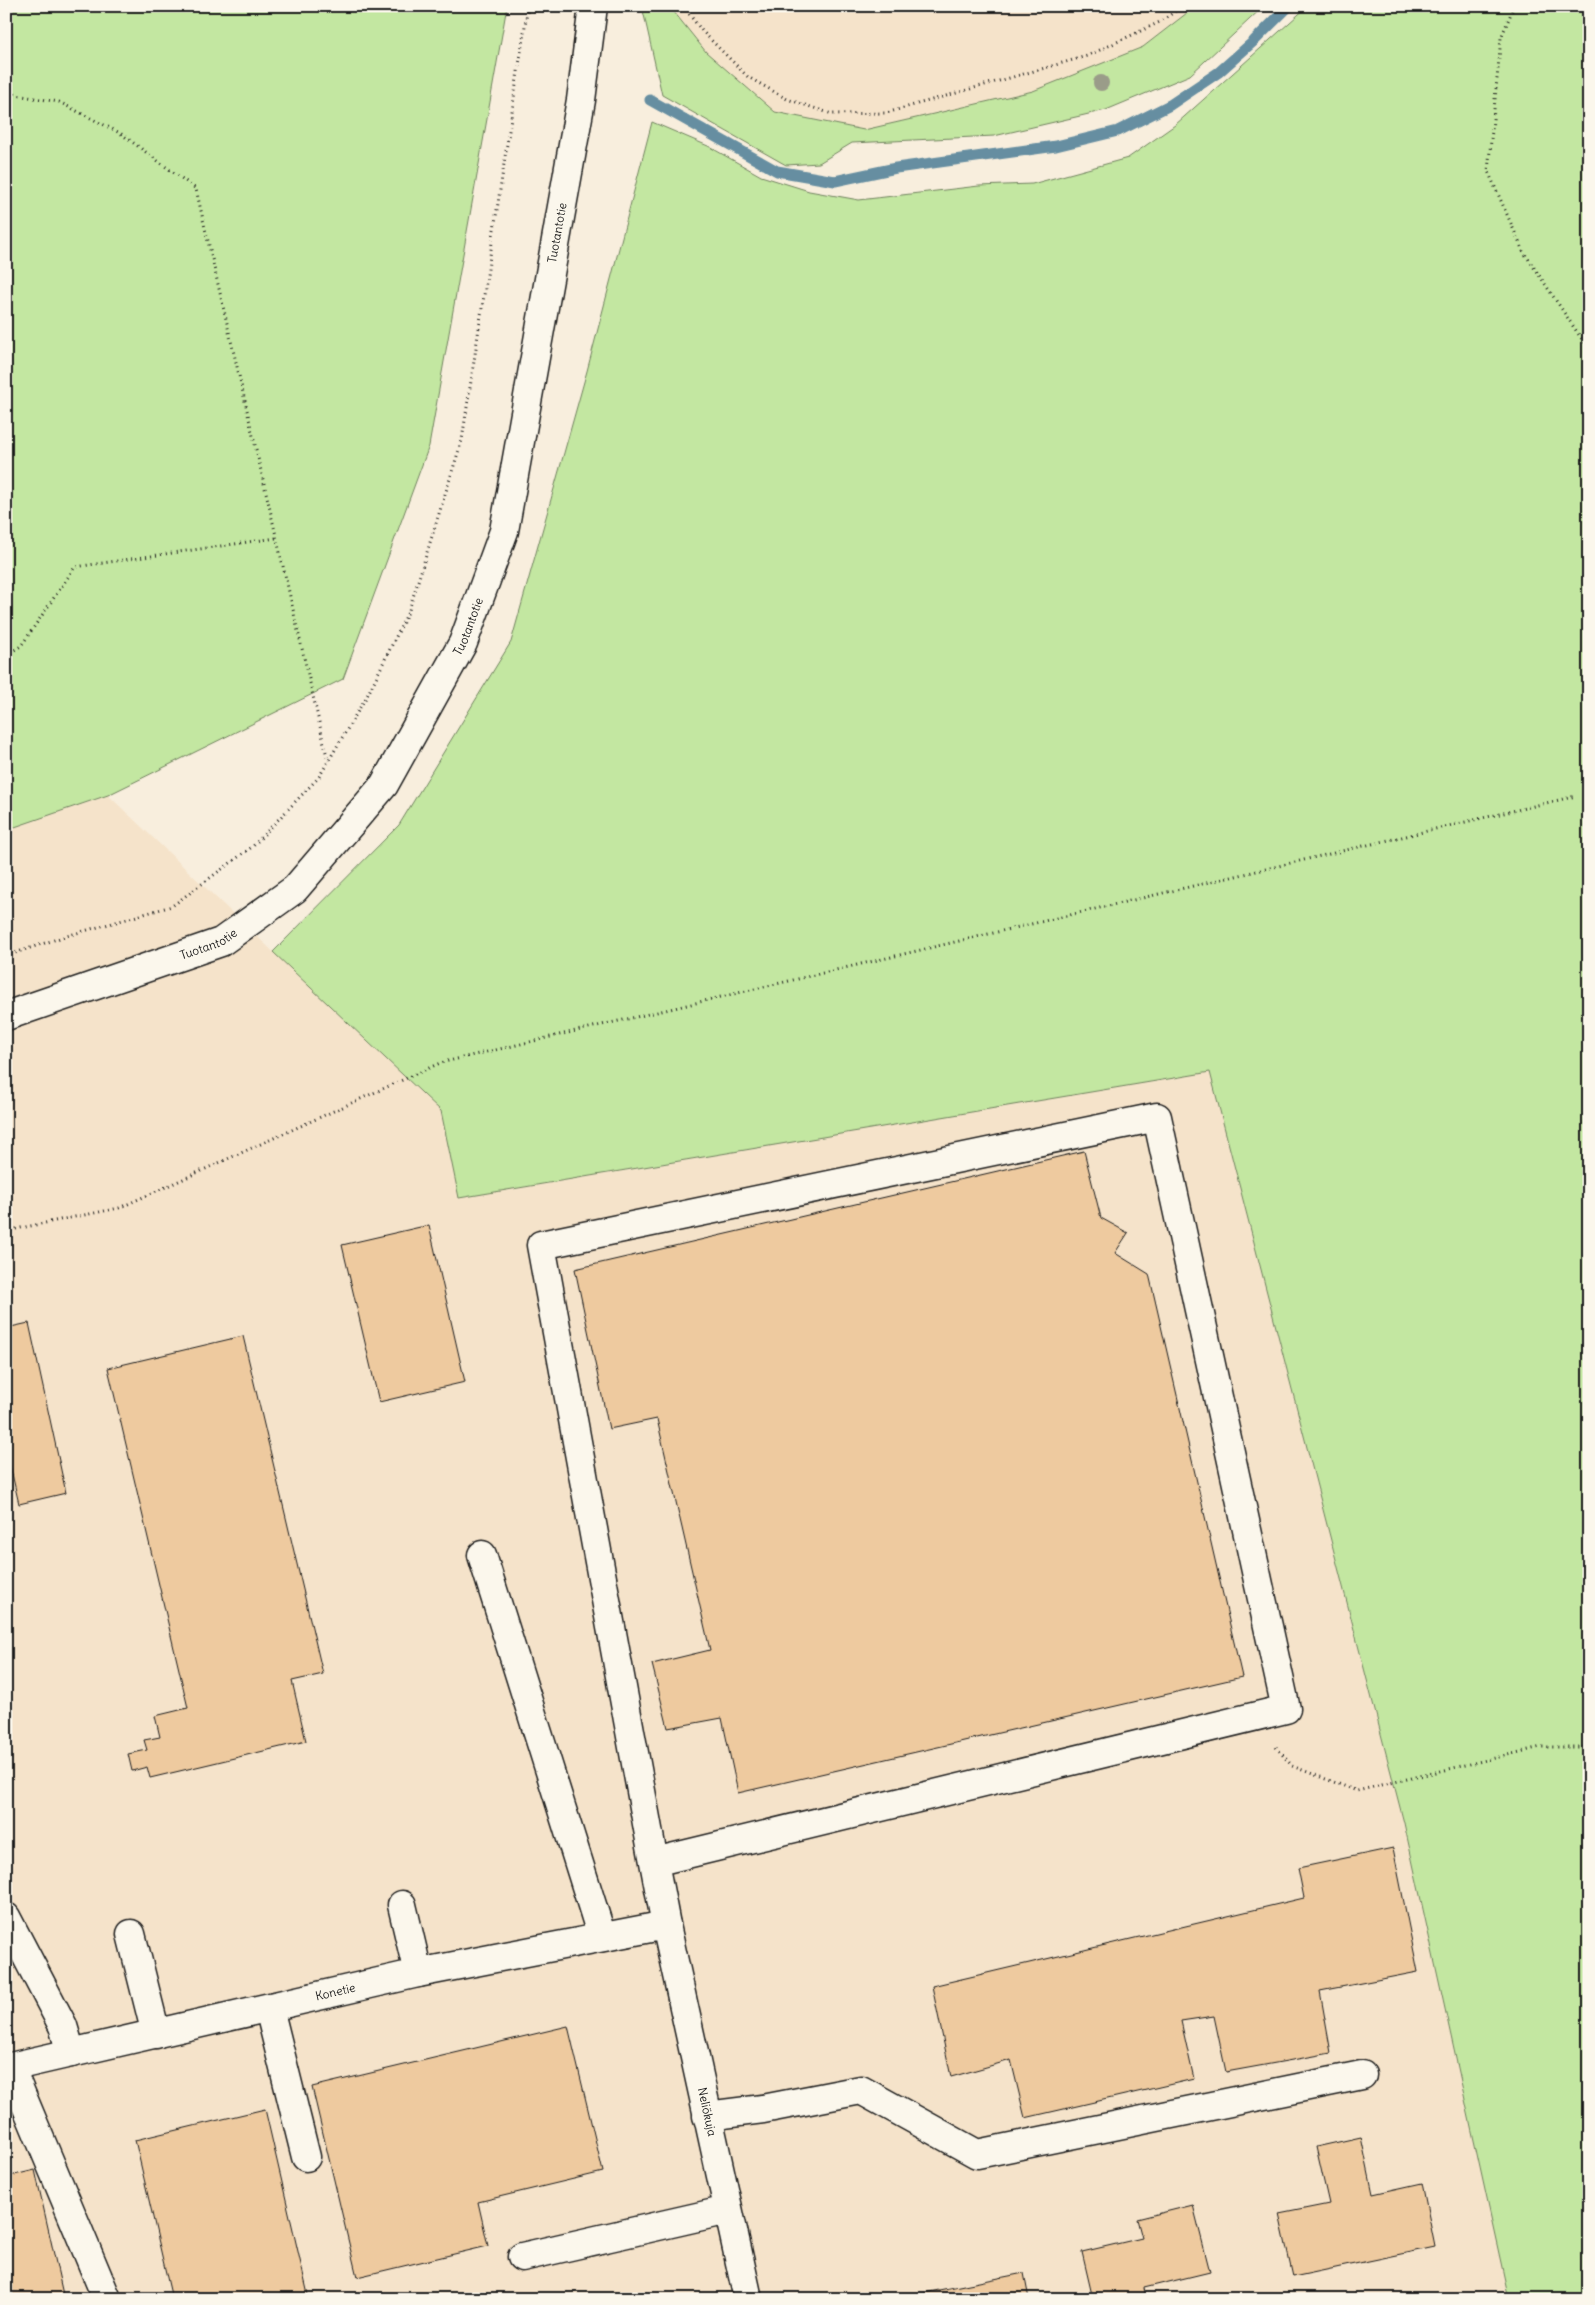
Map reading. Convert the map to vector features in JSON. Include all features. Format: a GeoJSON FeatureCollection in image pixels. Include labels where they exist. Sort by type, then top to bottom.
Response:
{"type":"FeatureCollection","features":[{"type":"Feature","properties":{"kind":"street","name":"Tuotantotie"},"geometry":{"type":"LineString","coordinates":[[6,1016],[222,942],[295,889],[384,784],[463,644],[504,531],[581,100],[593,6]]}},
{"type":"Feature","properties":{"kind":"street","name":"Neliökuja"},"geometry":{"type":"LineString","coordinates":[[748,2299],[666,1925],[541,1245],[1157,1117],[1286,1708],[1250,1717]]}},
{"type":"Feature","properties":{"kind":"street"},"geometry":{"type":"LineString","coordinates":[[482,1555],[602,1937]]}},
{"type":"Feature","properties":{"kind":"street"},"geometry":{"type":"LineString","coordinates":[[654,1862],[1250,1717]]}},
{"type":"Feature","properties":{"kind":"street"},"geometry":{"type":"LineString","coordinates":[[402,1905],[418,1973]]}},
{"type":"Feature","properties":{"kind":"street"},"geometry":{"type":"LineString","coordinates":[[6,1917],[63,2026],[71,2053]]}},
{"type":"Feature","properties":{"kind":"street","name":"Konetie"},"geometry":{"type":"LineString","coordinates":[[8,2068],[418,1973],[666,1925]]}},
{"type":"Feature","properties":{"kind":"street"},"geometry":{"type":"LineString","coordinates":[[131,1934],[156,2034]]}},
{"type":"Feature","properties":{"kind":"street"},"geometry":{"type":"LineString","coordinates":[[268,2008],[306,2157]]}},
{"type":"Feature","properties":{"kind":"street"},"geometry":{"type":"LineString","coordinates":[[8,2068],[107,2299]]}},
{"type":"Feature","properties":{"kind":"street"},"geometry":{"type":"LineString","coordinates":[[708,2116],[861,2090],[977,2154],[1362,2075]]}},
{"type":"Feature","properties":{"kind":"street"},"geometry":{"type":"LineString","coordinates":[[522,2256],[728,2210]]}},
{"type":"Feature","properties":{"kind":"path"},"geometry":{"type":"LineString","coordinates":[[6,956],[63,937],[172,906],[252,847],[319,777],[368,694],[409,610],[462,440],[528,6]]}},
{"type":"Feature","properties":{"kind":"path"},"geometry":{"type":"LineString","coordinates":[[683,6],[702,30],[748,77],[787,99],[832,114],[886,113],[1087,56],[1162,22],[1182,6]]}},
{"type":"Feature","properties":{"kind":"path"},"geometry":{"type":"LineString","coordinates":[[1514,6],[1501,38],[1488,171],[1523,251],[1589,350]]}},
{"type":"Feature","properties":{"kind":"path"},"geometry":{"type":"LineString","coordinates":[[6,89],[16,95],[58,102],[120,133],[196,189],[328,762]]}},
{"type":"Feature","properties":{"kind":"path"},"geometry":{"type":"LineString","coordinates":[[6,655],[21,646],[75,567],[276,538]]}},
{"type":"Feature","properties":{"kind":"path"},"geometry":{"type":"LineString","coordinates":[[6,1231],[119,1208],[440,1064],[1576,796]]}},
{"type":"Feature","properties":{"kind":"path"},"geometry":{"type":"LineString","coordinates":[[1250,1717],[1292,1766],[1357,1791],[1541,1747],[1589,1747]]}},
{"type":"Feature","properties":{"kind":"shaded area"},"geometry":{"type":"Polygon","coordinates":[[[663,6],[1196,6],[1143,47],[1033,91],[864,130],[775,112],[706,52],[674,12],[663,6]]]}},
{"type":"Feature","properties":{"kind":"shaded area"},"geometry":{"type":"Polygon","coordinates":[[[108,795],[441,1111],[460,1198],[1210,1072],[1404,1823],[1510,2299],[6,2299],[6,830],[108,795]]]}},
{"type":"Feature","properties":{"kind":"green space"},"geometry":{"type":"Polygon","coordinates":[[[6,6],[507,6],[429,446],[343,679],[108,795],[6,830],[6,6]]]}},
{"type":"Feature","properties":{"kind":"green space"},"geometry":{"type":"Polygon","coordinates":[[[642,6],[663,6],[674,12],[706,52],[775,112],[864,130],[1033,91],[1143,47],[1196,6],[1264,6],[1190,75],[1106,110],[994,136],[852,143],[819,163],[786,165],[662,95],[642,6]]]}},
{"type":"Feature","properties":{"kind":"green space"},"geometry":{"type":"Polygon","coordinates":[[[1308,6],[1589,6],[1589,2299],[1509,2299],[1404,1823],[1210,1072],[459,1198],[441,1111],[273,952],[399,825],[511,642],[587,371],[652,122],[708,146],[761,176],[809,191],[859,200],[979,186],[1032,184],[1128,158],[1175,125],[1308,6]]]}},
{"type":"Feature","properties":{"kind":"building"},"geometry":{"type":"Polygon","coordinates":[[[1084,1151],[1101,1218],[1128,1233],[1115,1253],[1149,1274],[1242,1677],[738,1793],[722,1718],[668,1728],[652,1664],[710,1650],[657,1419],[609,1429],[575,1269],[1084,1151]]]}},
{"type":"Feature","properties":{"kind":"building"},"geometry":{"type":"Polygon","coordinates":[[[429,1225],[465,1382],[379,1402],[342,1245],[429,1225]]]}},
{"type":"Feature","properties":{"kind":"building"},"geometry":{"type":"Polygon","coordinates":[[[29,1323],[66,1493],[19,1504],[6,1448],[6,1328],[29,1323]]]}},
{"type":"Feature","properties":{"kind":"building"},"geometry":{"type":"Polygon","coordinates":[[[243,1336],[323,1674],[292,1681],[306,1741],[150,1778],[147,1767],[132,1771],[128,1754],[147,1750],[144,1740],[160,1737],[155,1716],[188,1708],[108,1368],[243,1336]]]}},
{"type":"Feature","properties":{"kind":"building"},"geometry":{"type":"Polygon","coordinates":[[[1393,1848],[1418,1972],[1320,1991],[1331,2053],[1226,2072],[1214,2016],[1181,2021],[1194,2079],[1025,2118],[1011,2060],[951,2077],[932,1986],[1304,1898],[1298,1868],[1393,1848]]]}},
{"type":"Feature","properties":{"kind":"building"},"geometry":{"type":"Polygon","coordinates":[[[568,2026],[603,2172],[478,2202],[488,2246],[357,2277],[312,2087],[568,2026]]]}},
{"type":"Feature","properties":{"kind":"building"},"geometry":{"type":"Polygon","coordinates":[[[265,2109],[309,2299],[172,2299],[135,2140],[265,2109]]]}},
{"type":"Feature","properties":{"kind":"building"},"geometry":{"type":"Polygon","coordinates":[[[1361,2137],[1373,2194],[1422,2183],[1435,2247],[1293,2277],[1279,2214],[1329,2204],[1316,2147],[1361,2137]]]}},
{"type":"Feature","properties":{"kind":"building"},"geometry":{"type":"Polygon","coordinates":[[[35,2170],[64,2299],[6,2299],[6,2177],[35,2170]]]}},
{"type":"Feature","properties":{"kind":"building"},"geometry":{"type":"Polygon","coordinates":[[[1193,2205],[1210,2272],[1144,2288],[1146,2299],[1093,2299],[1082,2252],[1142,2238],[1137,2219],[1193,2205]]]}},
{"type":"Feature","properties":{"kind":"building"},"geometry":{"type":"Polygon","coordinates":[[[1024,2273],[1029,2299],[899,2298],[1024,2273]]]}},
{"type":"Feature","properties":{"kind":"waterway"},"geometry":{"type":"LineString","coordinates":[[650,100],[777,171],[835,181],[896,168],[1056,146],[1118,131],[1170,105],[1219,72],[1289,6]]}}]}
